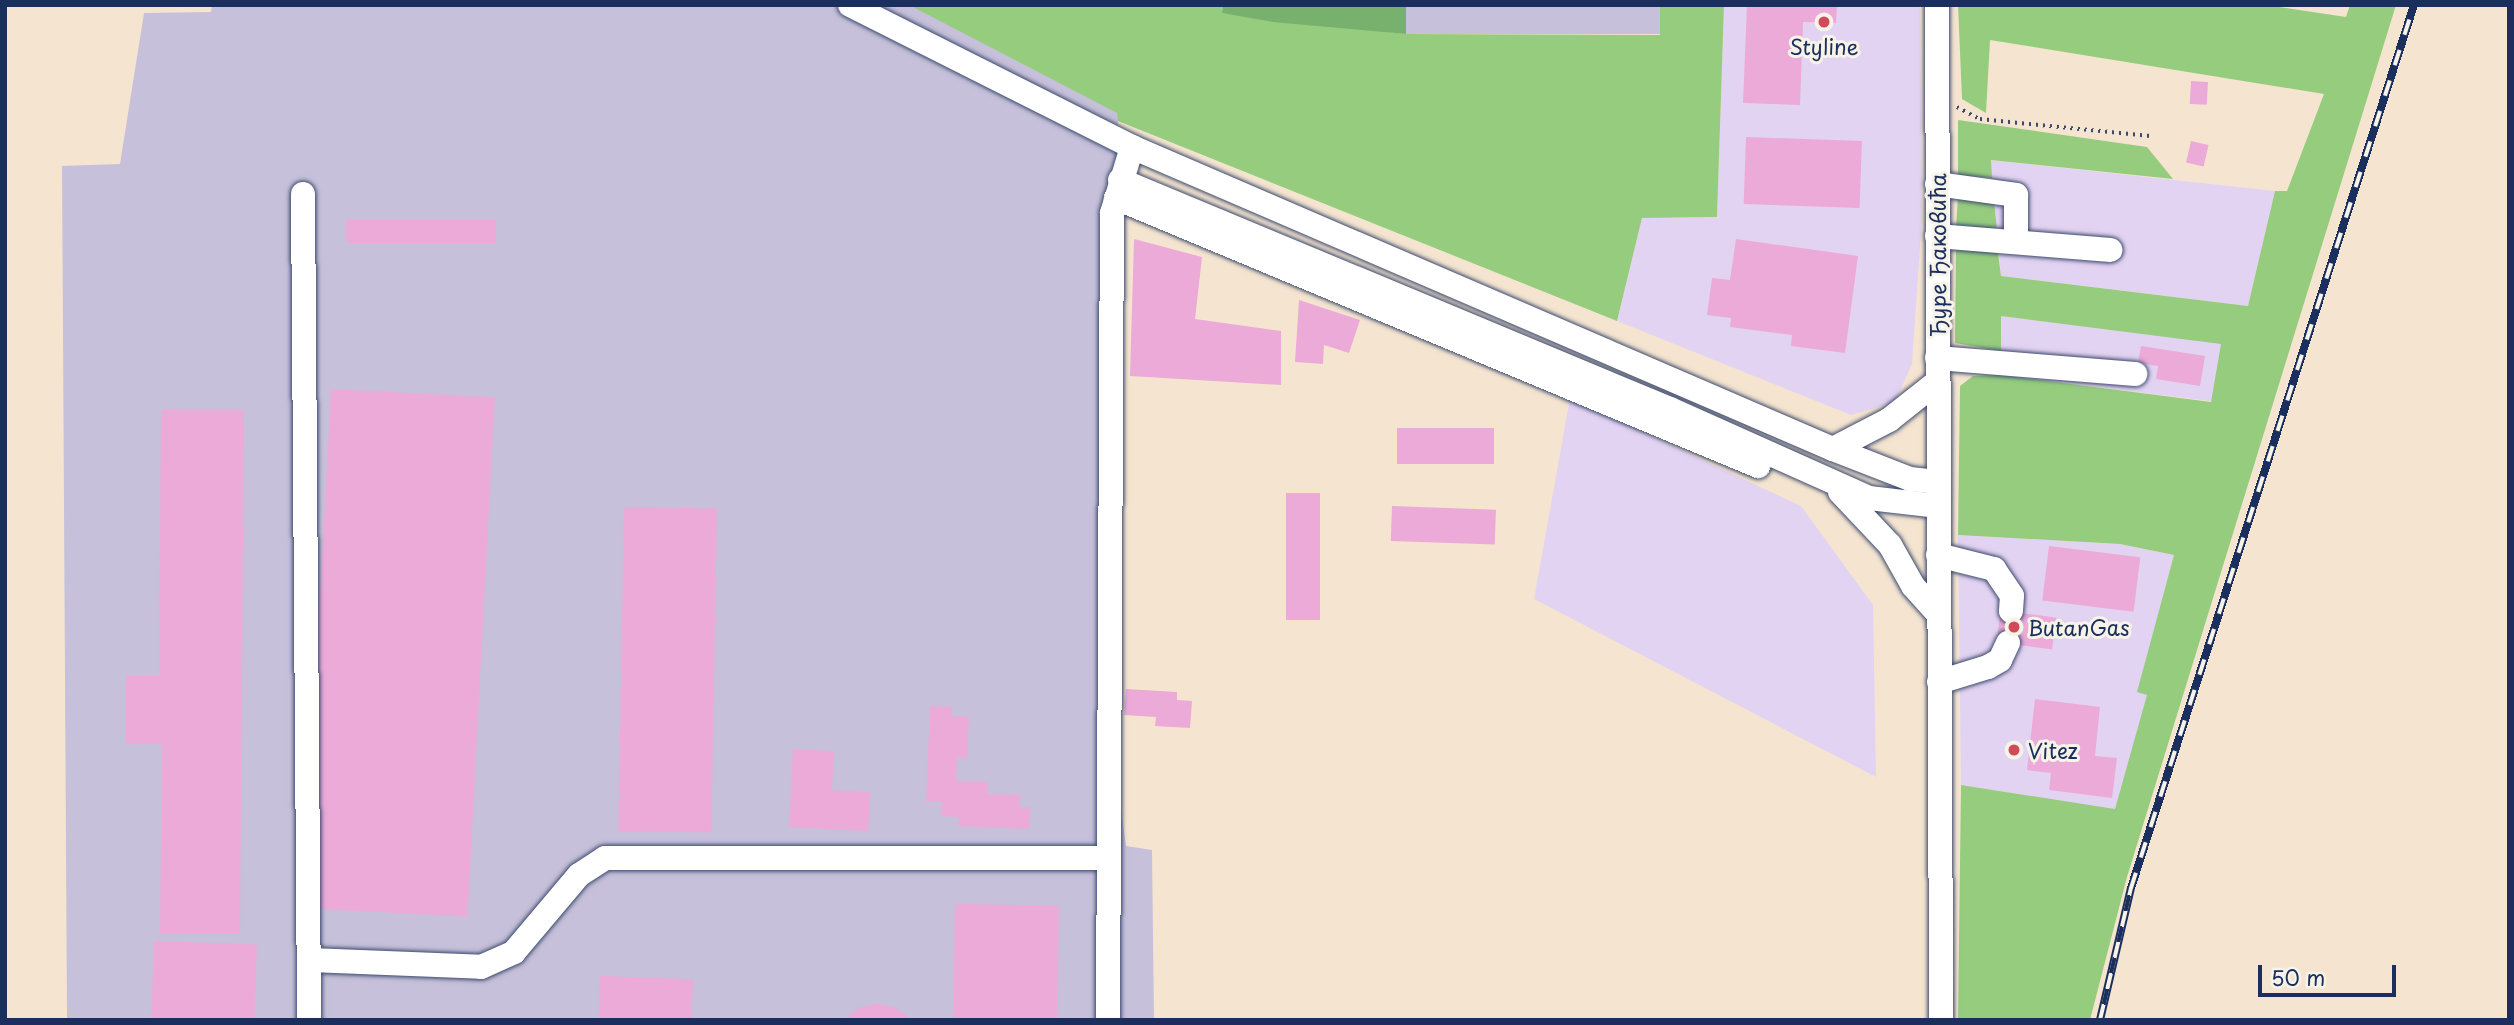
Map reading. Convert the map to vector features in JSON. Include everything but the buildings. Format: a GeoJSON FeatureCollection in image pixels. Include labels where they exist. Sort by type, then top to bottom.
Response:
{"type":"FeatureCollection","features":[{"type":"Feature","properties":{"kind":"street"},"geometry":{"type":"LineString","coordinates":[[850,5],[1132,148],[1833,449],[1910,479],[1937,494]]}},
{"type":"Feature","properties":{"kind":"street","name":"Ђуре Ђаковића"},"geometry":{"type":"LineString","coordinates":[[1937,5],[1941,1020]]}},
{"type":"Feature","properties":{"kind":"street"},"geometry":{"type":"LineString","coordinates":[[1108,1020],[1107,701],[1112,213],[1132,148]]}},
{"type":"Feature","properties":{"kind":"street"},"geometry":{"type":"LineString","coordinates":[[1937,184],[2016,195],[2016,242]]}},
{"type":"Feature","properties":{"kind":"street"},"geometry":{"type":"LineString","coordinates":[[1118,189],[1792,481],[1805,482],[1821,477],[1869,498],[1937,494]]}},
{"type":"Feature","properties":{"kind":"street"},"geometry":{"type":"LineString","coordinates":[[303,194],[309,1020]]}},
{"type":"Feature","properties":{"kind":"street"},"geometry":{"type":"LineString","coordinates":[[1937,236],[2110,250]]}},
{"type":"Feature","properties":{"kind":"street"},"geometry":{"type":"LineString","coordinates":[[1833,449],[1889,420],[1937,370],[2135,374]]}},
{"type":"Feature","properties":{"kind":"street"},"geometry":{"type":"LineString","coordinates":[[1821,477],[1858,507],[1890,545],[1913,586],[1938,614]]}},
{"type":"Feature","properties":{"kind":"street"},"geometry":{"type":"LineString","coordinates":[[1938,555],[1994,569],[2012,596],[2011,611]]}},
{"type":"Feature","properties":{"kind":"street"},"geometry":{"type":"LineString","coordinates":[[1939,682],[1988,667],[2000,660],[2008,643]]}},
{"type":"Feature","properties":{"kind":"street"},"geometry":{"type":"LineString","coordinates":[[310,960],[481,967],[514,952],[579,875],[605,858],[1107,858]]}},
{"type":"Feature","properties":{"kind":"path"},"geometry":{"type":"LineString","coordinates":[[1937,97],[1980,119],[2150,136]]}},
{"type":"Feature","properties":{"kind":"shaded area"},"geometry":{"type":"Polygon","coordinates":[[[212,5],[911,5],[1118,113],[1123,431],[1112,745],[1126,846],[1152,850],[1154,1020],[67,1020],[62,166],[120,164],[144,13],[211,12],[212,5]]]}},
{"type":"Feature","properties":{"kind":"shaded area"},"geometry":{"type":"Polygon","coordinates":[[[1406,5],[1660,5],[1660,34],[1406,34],[1406,5]]]}},
{"type":"Feature","properties":{"kind":"shaded area"},"geometry":{"type":"Polygon","coordinates":[[[1724,5],[1920,5],[1922,218],[1912,364],[1895,402],[1851,415],[1617,321],[1642,218],[1730,217],[1717,217],[1724,5]]]}},
{"type":"Feature","properties":{"kind":"shaded area"},"geometry":{"type":"Polygon","coordinates":[[[1990,160],[2275,191],[2248,306],[2001,276],[1990,160]]]}},
{"type":"Feature","properties":{"kind":"shaded area"},"geometry":{"type":"Polygon","coordinates":[[[2001,316],[2221,343],[2214,402],[1994,375],[2001,316]]]}},
{"type":"Feature","properties":{"kind":"shaded area"},"geometry":{"type":"Polygon","coordinates":[[[1570,398],[1801,506],[1873,605],[1876,777],[1534,599],[1570,398]]]}},
{"type":"Feature","properties":{"kind":"shaded area"},"geometry":{"type":"Polygon","coordinates":[[[1958,535],[2120,544],[2174,555],[2138,691],[2148,695],[2115,810],[1961,785],[1958,535]]]}},
{"type":"Feature","properties":{"kind":"green space"},"geometry":{"type":"Polygon","coordinates":[[[909,5],[1223,5],[1222,13],[1406,34],[1660,35],[1660,5],[1724,5],[1717,217],[1642,218],[1617,321],[1118,121],[1117,113],[909,5]]]}},
{"type":"Feature","properties":{"kind":"green space"},"geometry":{"type":"Polygon","coordinates":[[[1223,5],[1406,5],[1406,34],[1273,22],[1222,13],[1223,5]]]}},
{"type":"Feature","properties":{"kind":"green space"},"geometry":{"type":"Polygon","coordinates":[[[1958,5],[2266,5],[2346,17],[2350,5],[2396,5],[2127,877],[2090,1020],[1958,1020],[1961,785],[2115,809],[2147,695],[2137,692],[2174,555],[2120,544],[1958,535],[1960,386],[1973,376],[2000,375],[2211,402],[2221,344],[2001,316],[2001,351],[1955,343],[1956,249],[1998,253],[2001,276],[2248,306],[2275,191],[2287,191],[2324,94],[1990,40],[1986,113],[1962,99],[1958,5]]]}},
{"type":"Feature","properties":{"kind":"green space"},"geometry":{"type":"Polygon","coordinates":[[[1958,120],[2147,147],[2173,179],[1991,160],[1992,178],[1958,175],[1958,120]]]}},
{"type":"Feature","properties":{"kind":"green space"},"geometry":{"type":"Polygon","coordinates":[[[1958,197],[1994,200],[1997,231],[1956,227],[1958,197]]]}},
{"type":"Feature","properties":{"kind":"railway"},"geometry":{"type":"LineString","coordinates":[[2100,1020],[2131,888],[2414,5]]}},
{"type":"Feature","properties":{"kind":"place","name":"Styline"},"geometry":{"type":"Point","coordinates":[1824,22]}},
{"type":"Feature","properties":{"kind":"place","name":"ButanGas"},"geometry":{"type":"Point","coordinates":[2014,627]}},
{"type":"Feature","properties":{"kind":"place","name":"Vitez"},"geometry":{"type":"Point","coordinates":[2014,750]}}]}
